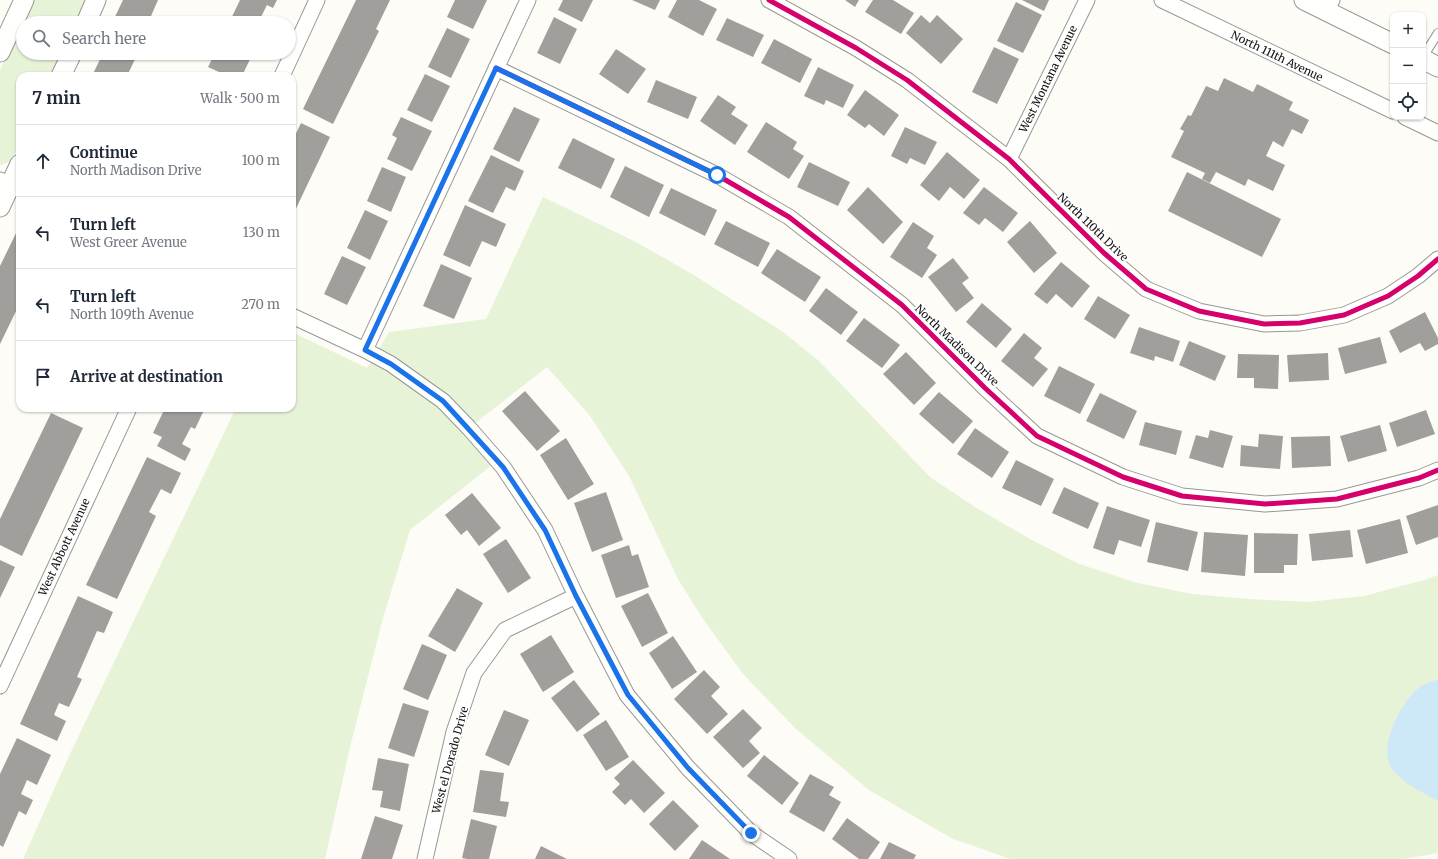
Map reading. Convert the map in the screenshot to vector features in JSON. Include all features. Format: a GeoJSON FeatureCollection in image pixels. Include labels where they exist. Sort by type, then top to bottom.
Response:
{"type":"FeatureCollection","features":[{"type":"Feature","properties":{"kind":"street"},"geometry":{"type":"LineString","coordinates":[[17,16],[24,0]]}},
{"type":"Feature","properties":{"kind":"street"},"geometry":{"type":"LineString","coordinates":[[89,16],[96,0]]}},
{"type":"Feature","properties":{"kind":"street"},"geometry":{"type":"LineString","coordinates":[[296,46],[317,0]]}},
{"type":"Feature","properties":{"kind":"street"},"geometry":{"type":"LineString","coordinates":[[365,350],[528,0]]}},
{"type":"Feature","properties":{"kind":"street","name":"North 110th Drive"},"geometry":{"type":"LineString","coordinates":[[769,0],[856,48],[907,80],[1009,159],[1104,253],[1146,289],[1199,311],[1264,324],[1300,323],[1344,315],[1388,296],[1418,276],[1438,259]]}},
{"type":"Feature","properties":{"kind":"street","name":"West Montana Avenue"},"geometry":{"type":"LineString","coordinates":[[1009,159],[1087,0]]}},
{"type":"Feature","properties":{"kind":"street","name":"North 111th Avenue"},"geometry":{"type":"LineString","coordinates":[[1162,0],[1390,110]]}},
{"type":"Feature","properties":{"kind":"street"},"geometry":{"type":"LineString","coordinates":[[1304,0],[1329,5],[1390,42]]}},
{"type":"Feature","properties":{"kind":"street"},"geometry":{"type":"LineString","coordinates":[[0,52],[16,17]]}},
{"type":"Feature","properties":{"kind":"street"},"geometry":{"type":"LineString","coordinates":[[63,72],[69,60]]}},
{"type":"Feature","properties":{"kind":"street"},"geometry":{"type":"LineString","coordinates":[[284,72],[289,60]]}},
{"type":"Feature","properties":{"kind":"street"},"geometry":{"type":"LineString","coordinates":[[1426,60],[1438,67]]}},
{"type":"Feature","properties":{"kind":"street","name":"North Madison Drive"},"geometry":{"type":"LineString","coordinates":[[496,68],[717,175],[789,217],[902,305],[985,388],[1037,436],[1123,477],[1182,496],[1265,504],[1337,499],[1419,478],[1438,470]]}},
{"type":"Feature","properties":{"kind":"street"},"geometry":{"type":"LineString","coordinates":[[1411,120],[1438,133]]}},
{"type":"Feature","properties":{"kind":"street"},"geometry":{"type":"LineString","coordinates":[[0,207],[16,172]]}},
{"type":"Feature","properties":{"kind":"street"},"geometry":{"type":"LineString","coordinates":[[296,318],[365,350],[391,364],[443,401],[503,467],[545,530],[576,596],[628,695],[688,768],[751,833],[789,859]]}},
{"type":"Feature","properties":{"kind":"street","name":"West Abbott Avenue"},"geometry":{"type":"LineString","coordinates":[[0,686],[127,412]]}},
{"type":"Feature","properties":{"kind":"street","name":"West el Dorado Drive"},"geometry":{"type":"LineString","coordinates":[[425,859],[454,732],[474,673],[505,630],[576,596]]}},
{"type":"Feature","properties":{"kind":"lane"},"geometry":{"type":"LineString","coordinates":[[1426,53],[1438,33]]}},
{"type":"Feature","properties":{"kind":"green space"},"geometry":{"type":"Polygon","coordinates":[[[32,0],[86,0],[79,16],[25,16],[32,0]]]}},
{"type":"Feature","properties":{"kind":"green space"},"geometry":{"type":"Polygon","coordinates":[[[16,35],[16,60],[59,60],[53,72],[16,72],[16,151],[10,162],[0,165],[0,70],[16,35]]]}},
{"type":"Feature","properties":{"kind":"green space"},"geometry":{"type":"Polygon","coordinates":[[[543,197],[634,241],[692,274],[783,332],[819,361],[930,477],[975,507],[1030,539],[1079,564],[1138,583],[1192,594],[1308,602],[1364,596],[1438,575],[1438,853],[1404,859],[1010,859],[951,838],[869,790],[795,728],[743,674],[703,619],[678,579],[629,476],[590,416],[547,367],[469,428],[497,461],[410,530],[383,618],[351,743],[325,859],[23,859],[69,756],[234,412],[296,412],[296,334],[367,368],[389,332],[486,319],[543,197]]]}},
{"type":"Feature","properties":{"kind":"water"},"geometry":{"type":"Polygon","coordinates":[[[1438,680],[1438,801],[1397,775],[1389,761],[1387,751],[1392,729],[1408,699],[1422,686],[1438,680]]]}},
{"type":"Feature","properties":{"kind":"building"},"geometry":{"type":"Polygon","coordinates":[[[123,0],[158,0],[151,16],[115,16],[123,0]]]}},
{"type":"Feature","properties":{"kind":"building"},"geometry":{"type":"Polygon","coordinates":[[[240,0],[277,0],[273,8],[267,5],[262,16],[232,16],[240,0]]]}},
{"type":"Feature","properties":{"kind":"building"},"geometry":{"type":"Polygon","coordinates":[[[356,0],[390,0],[376,29],[379,31],[333,124],[303,109],[356,0]]]}},
{"type":"Feature","properties":{"kind":"building"},"geometry":{"type":"Polygon","coordinates":[[[455,0],[487,0],[473,29],[447,17],[455,0]]]}},
{"type":"Feature","properties":{"kind":"building"},"geometry":{"type":"Polygon","coordinates":[[[563,0],[593,0],[582,22],[558,10],[563,0]]]}},
{"type":"Feature","properties":{"kind":"building"},"geometry":{"type":"Polygon","coordinates":[[[632,0],[660,0],[655,10],[632,0]]]}},
{"type":"Feature","properties":{"kind":"building"},"geometry":{"type":"Polygon","coordinates":[[[677,0],[699,0],[717,9],[703,36],[668,17],[677,0]]]}},
{"type":"Feature","properties":{"kind":"building"},"geometry":{"type":"Polygon","coordinates":[[[845,0],[859,0],[855,7],[845,0]]]}},
{"type":"Feature","properties":{"kind":"building"},"geometry":{"type":"Polygon","coordinates":[[[873,0],[893,0],[914,13],[901,34],[865,12],[873,0]]]}},
{"type":"Feature","properties":{"kind":"building"},"geometry":{"type":"Polygon","coordinates":[[[1022,0],[1049,0],[1044,11],[1022,0]]]}},
{"type":"Feature","properties":{"kind":"building"},"geometry":{"type":"Polygon","coordinates":[[[1016,2],[1042,15],[1023,53],[997,41],[1016,2]]]}},
{"type":"Feature","properties":{"kind":"building"},"geometry":{"type":"Polygon","coordinates":[[[921,15],[930,23],[937,15],[963,39],[941,64],[906,33],[921,15]]]}},
{"type":"Feature","properties":{"kind":"building"},"geometry":{"type":"Polygon","coordinates":[[[554,17],[577,29],[560,64],[537,53],[554,17]]]}},
{"type":"Feature","properties":{"kind":"building"},"geometry":{"type":"Polygon","coordinates":[[[727,18],[764,35],[753,57],[716,40],[727,18]]]}},
{"type":"Feature","properties":{"kind":"building"},"geometry":{"type":"Polygon","coordinates":[[[447,28],[470,39],[451,78],[428,67],[447,28]]]}},
{"type":"Feature","properties":{"kind":"building"},"geometry":{"type":"Polygon","coordinates":[[[774,39],[812,59],[800,83],[761,63],[774,39]]]}},
{"type":"Feature","properties":{"kind":"building"},"geometry":{"type":"Polygon","coordinates":[[[994,47],[1019,59],[997,104],[972,92],[994,47]]]}},
{"type":"Feature","properties":{"kind":"building"},"geometry":{"type":"Polygon","coordinates":[[[616,49],[646,69],[628,94],[599,74],[616,49]]]}},
{"type":"Feature","properties":{"kind":"building"},"geometry":{"type":"Polygon","coordinates":[[[100,60],[135,60],[129,72],[94,72],[100,60]]]}},
{"type":"Feature","properties":{"kind":"building"},"geometry":{"type":"Polygon","coordinates":[[[212,60],[250,60],[244,72],[219,72],[208,67],[212,60]]]}},
{"type":"Feature","properties":{"kind":"building"},"geometry":{"type":"Polygon","coordinates":[[[818,67],[854,85],[843,108],[826,100],[824,105],[804,96],[818,67]]]}},
{"type":"Feature","properties":{"kind":"building"},"geometry":{"type":"Polygon","coordinates":[[[425,74],[450,86],[432,122],[407,110],[425,74]]]}},
{"type":"Feature","properties":{"kind":"building"},"geometry":{"type":"Polygon","coordinates":[[[1224,78],[1253,92],[1257,84],[1293,102],[1289,110],[1309,120],[1302,134],[1292,129],[1283,147],[1273,141],[1266,156],[1285,165],[1273,191],[1248,179],[1245,186],[1216,172],[1210,183],[1202,179],[1205,173],[1171,157],[1184,131],[1180,129],[1188,115],[1191,116],[1206,86],[1218,91],[1224,78]]]}},
{"type":"Feature","properties":{"kind":"building"},"geometry":{"type":"Polygon","coordinates":[[[656,80],[697,97],[688,119],[647,102],[656,80]]]}},
{"type":"Feature","properties":{"kind":"building"},"geometry":{"type":"Polygon","coordinates":[[[865,90],[899,115],[884,136],[869,124],[865,128],[847,115],[865,90]]]}},
{"type":"Feature","properties":{"kind":"building"},"geometry":{"type":"Polygon","coordinates":[[[718,95],[736,107],[731,114],[748,125],[735,145],[700,121],[718,95]]]}},
{"type":"Feature","properties":{"kind":"building"},"geometry":{"type":"Polygon","coordinates":[[[514,107],[540,119],[519,162],[493,149],[514,107]]]}},
{"type":"Feature","properties":{"kind":"building"},"geometry":{"type":"Polygon","coordinates":[[[401,117],[432,131],[412,171],[387,159],[397,138],[392,135],[401,117]]]}},
{"type":"Feature","properties":{"kind":"building"},"geometry":{"type":"Polygon","coordinates":[[[766,122],[797,142],[793,149],[804,156],[789,179],[747,152],[766,122]]]}},
{"type":"Feature","properties":{"kind":"building"},"geometry":{"type":"Polygon","coordinates":[[[301,123],[330,137],[296,209],[296,134],[301,123]]]}},
{"type":"Feature","properties":{"kind":"building"},"geometry":{"type":"Polygon","coordinates":[[[905,127],[937,142],[925,165],[910,158],[907,164],[891,156],[905,127]]]}},
{"type":"Feature","properties":{"kind":"building"},"geometry":{"type":"Polygon","coordinates":[[[573,138],[615,159],[601,189],[558,168],[573,138]]]}},
{"type":"Feature","properties":{"kind":"building"},"geometry":{"type":"Polygon","coordinates":[[[947,152],[980,180],[964,199],[950,187],[939,201],[920,185],[947,152]]]}},
{"type":"Feature","properties":{"kind":"building"},"geometry":{"type":"Polygon","coordinates":[[[491,155],[524,171],[515,191],[506,187],[493,213],[468,201],[491,155]]]}},
{"type":"Feature","properties":{"kind":"building"},"geometry":{"type":"Polygon","coordinates":[[[809,162],[850,182],[838,206],[797,187],[809,162]]]}},
{"type":"Feature","properties":{"kind":"building"},"geometry":{"type":"Polygon","coordinates":[[[625,166],[664,185],[649,217],[610,197],[625,166]]]}},
{"type":"Feature","properties":{"kind":"building"},"geometry":{"type":"Polygon","coordinates":[[[382,167],[406,177],[391,212],[367,201],[382,167]]]}},
{"type":"Feature","properties":{"kind":"building"},"geometry":{"type":"Polygon","coordinates":[[[1187,172],[1281,219],[1262,257],[1168,211],[1187,172]]]}},
{"type":"Feature","properties":{"kind":"building"},"geometry":{"type":"Polygon","coordinates":[[[868,187],[903,222],[883,244],[847,210],[868,187]]]}},
{"type":"Feature","properties":{"kind":"building"},"geometry":{"type":"Polygon","coordinates":[[[984,187],[1018,213],[1003,232],[985,218],[979,225],[963,213],[984,187]]]}},
{"type":"Feature","properties":{"kind":"building"},"geometry":{"type":"Polygon","coordinates":[[[671,188],[717,210],[705,236],[659,213],[671,188]]]}},
{"type":"Feature","properties":{"kind":"building"},"geometry":{"type":"Polygon","coordinates":[[[465,205],[506,224],[496,247],[482,241],[470,267],[443,255],[465,205]]]}},
{"type":"Feature","properties":{"kind":"building"},"geometry":{"type":"Polygon","coordinates":[[[365,210],[388,221],[370,260],[347,248],[365,210]]]}},
{"type":"Feature","properties":{"kind":"building"},"geometry":{"type":"Polygon","coordinates":[[[726,221],[770,243],[758,267],[714,244],[726,221]]]}},
{"type":"Feature","properties":{"kind":"building"},"geometry":{"type":"Polygon","coordinates":[[[1030,221],[1057,253],[1034,273],[1007,242],[1030,221]]]}},
{"type":"Feature","properties":{"kind":"building"},"geometry":{"type":"Polygon","coordinates":[[[913,222],[934,236],[927,248],[937,255],[922,278],[890,257],[913,222]]]}},
{"type":"Feature","properties":{"kind":"building"},"geometry":{"type":"Polygon","coordinates":[[[16,233],[16,311],[0,344],[0,266],[16,233]]]}},
{"type":"Feature","properties":{"kind":"building"},"geometry":{"type":"Polygon","coordinates":[[[777,249],[821,277],[805,302],[761,273],[777,249]]]}},
{"type":"Feature","properties":{"kind":"building"},"geometry":{"type":"Polygon","coordinates":[[[342,256],[366,267],[347,305],[324,294],[342,256]]]}},
{"type":"Feature","properties":{"kind":"building"},"geometry":{"type":"Polygon","coordinates":[[[953,258],[969,278],[962,283],[974,298],[956,312],[928,277],[953,258]]]}},
{"type":"Feature","properties":{"kind":"building"},"geometry":{"type":"Polygon","coordinates":[[[1061,262],[1090,286],[1072,308],[1056,294],[1047,304],[1034,294],[1061,262]]]}},
{"type":"Feature","properties":{"kind":"building"},"geometry":{"type":"Polygon","coordinates":[[[441,264],[472,278],[454,319],[423,306],[441,264]]]}},
{"type":"Feature","properties":{"kind":"building"},"geometry":{"type":"Polygon","coordinates":[[[826,288],[858,312],[841,335],[809,311],[826,288]]]}},
{"type":"Feature","properties":{"kind":"building"},"geometry":{"type":"Polygon","coordinates":[[[1098,296],[1130,315],[1115,339],[1084,319],[1098,296]]]}},
{"type":"Feature","properties":{"kind":"building"},"geometry":{"type":"Polygon","coordinates":[[[982,303],[1012,329],[996,348],[966,322],[982,303]]]}},
{"type":"Feature","properties":{"kind":"building"},"geometry":{"type":"Polygon","coordinates":[[[1425,312],[1438,338],[1438,344],[1425,351],[1420,343],[1400,353],[1389,331],[1425,312]]]}},
{"type":"Feature","properties":{"kind":"building"},"geometry":{"type":"Polygon","coordinates":[[[864,318],[900,345],[882,368],[846,341],[864,318]]]}},
{"type":"Feature","properties":{"kind":"building"},"geometry":{"type":"Polygon","coordinates":[[[1139,327],[1180,341],[1173,362],[1155,356],[1154,361],[1130,353],[1139,327]]]}},
{"type":"Feature","properties":{"kind":"building"},"geometry":{"type":"Polygon","coordinates":[[[1024,333],[1042,348],[1034,358],[1048,369],[1033,387],[1001,361],[1024,333]]]}},
{"type":"Feature","properties":{"kind":"building"},"geometry":{"type":"Polygon","coordinates":[[[1380,337],[1387,363],[1345,374],[1338,348],[1380,337]]]}},
{"type":"Feature","properties":{"kind":"building"},"geometry":{"type":"Polygon","coordinates":[[[1189,341],[1226,356],[1215,381],[1179,365],[1189,341]]]}},
{"type":"Feature","properties":{"kind":"building"},"geometry":{"type":"Polygon","coordinates":[[[906,352],[936,383],[914,405],[883,374],[906,352]]]}},
{"type":"Feature","properties":{"kind":"building"},"geometry":{"type":"Polygon","coordinates":[[[1328,353],[1329,380],[1289,382],[1287,355],[1328,353]]]}},
{"type":"Feature","properties":{"kind":"building"},"geometry":{"type":"Polygon","coordinates":[[[1238,354],[1279,355],[1278,389],[1254,388],[1254,378],[1237,378],[1238,354]]]}},
{"type":"Feature","properties":{"kind":"building"},"geometry":{"type":"Polygon","coordinates":[[[1059,366],[1095,384],[1080,414],[1044,396],[1059,366]]]}},
{"type":"Feature","properties":{"kind":"building"},"geometry":{"type":"Polygon","coordinates":[[[525,391],[560,431],[537,451],[502,411],[525,391]]]}},
{"type":"Feature","properties":{"kind":"building"},"geometry":{"type":"Polygon","coordinates":[[[939,392],[973,421],[953,444],[919,414],[939,392]]]}},
{"type":"Feature","properties":{"kind":"building"},"geometry":{"type":"Polygon","coordinates":[[[1100,393],[1137,411],[1124,439],[1086,421],[1100,393]]]}},
{"type":"Feature","properties":{"kind":"building"},"geometry":{"type":"Polygon","coordinates":[[[1426,410],[1435,434],[1397,447],[1389,423],[1426,410]]]}},
{"type":"Feature","properties":{"kind":"building"},"geometry":{"type":"Polygon","coordinates":[[[163,412],[203,412],[195,429],[191,427],[182,444],[191,449],[185,461],[157,446],[162,437],[153,433],[163,412]]]}},
{"type":"Feature","properties":{"kind":"building"},"geometry":{"type":"Polygon","coordinates":[[[51,413],[83,428],[22,556],[0,545],[0,519],[51,413]]]}},
{"type":"Feature","properties":{"kind":"building"},"geometry":{"type":"Polygon","coordinates":[[[1145,422],[1182,431],[1176,455],[1139,445],[1145,422]]]}},
{"type":"Feature","properties":{"kind":"building"},"geometry":{"type":"Polygon","coordinates":[[[1380,425],[1387,451],[1348,462],[1340,436],[1380,425]]]}},
{"type":"Feature","properties":{"kind":"building"},"geometry":{"type":"Polygon","coordinates":[[[975,428],[1009,452],[992,478],[957,454],[975,428]]]}},
{"type":"Feature","properties":{"kind":"building"},"geometry":{"type":"Polygon","coordinates":[[[1210,430],[1233,436],[1223,468],[1189,458],[1196,435],[1208,438],[1210,430]]]}},
{"type":"Feature","properties":{"kind":"building"},"geometry":{"type":"Polygon","coordinates":[[[1259,434],[1283,436],[1280,469],[1240,466],[1241,445],[1258,447],[1259,434]]]}},
{"type":"Feature","properties":{"kind":"building"},"geometry":{"type":"Polygon","coordinates":[[[1330,436],[1331,466],[1292,468],[1291,437],[1330,436]]]}},
{"type":"Feature","properties":{"kind":"building"},"geometry":{"type":"Polygon","coordinates":[[[566,438],[594,484],[568,500],[540,455],[566,438]]]}},
{"type":"Feature","properties":{"kind":"building"},"geometry":{"type":"Polygon","coordinates":[[[147,457],[181,473],[171,494],[161,489],[149,512],[156,516],[117,599],[86,585],[147,457]]]}},
{"type":"Feature","properties":{"kind":"building"},"geometry":{"type":"Polygon","coordinates":[[[1016,460],[1054,479],[1041,506],[1002,488],[1016,460]]]}},
{"type":"Feature","properties":{"kind":"building"},"geometry":{"type":"Polygon","coordinates":[[[1064,487],[1099,503],[1088,529],[1052,513],[1064,487]]]}},
{"type":"Feature","properties":{"kind":"building"},"geometry":{"type":"Polygon","coordinates":[[[606,492],[623,540],[592,552],[574,503],[606,492]]]}},
{"type":"Feature","properties":{"kind":"building"},"geometry":{"type":"Polygon","coordinates":[[[472,493],[501,528],[479,546],[467,530],[461,535],[445,515],[472,493]]]}},
{"type":"Feature","properties":{"kind":"building"},"geometry":{"type":"Polygon","coordinates":[[[1438,505],[1438,537],[1416,545],[1406,516],[1438,505]]]}},
{"type":"Feature","properties":{"kind":"building"},"geometry":{"type":"Polygon","coordinates":[[[1107,506],[1150,520],[1141,547],[1119,540],[1114,555],[1093,548],[1107,506]]]}},
{"type":"Feature","properties":{"kind":"building"},"geometry":{"type":"Polygon","coordinates":[[[1400,519],[1408,553],[1366,564],[1357,530],[1400,519]]]}},
{"type":"Feature","properties":{"kind":"building"},"geometry":{"type":"Polygon","coordinates":[[[1156,522],[1198,532],[1188,571],[1147,562],[1156,522]]]}},
{"type":"Feature","properties":{"kind":"building"},"geometry":{"type":"Polygon","coordinates":[[[1350,530],[1353,557],[1312,561],[1309,534],[1350,530]]]}},
{"type":"Feature","properties":{"kind":"building"},"geometry":{"type":"Polygon","coordinates":[[[1204,532],[1248,535],[1245,576],[1201,572],[1204,532]]]}},
{"type":"Feature","properties":{"kind":"building"},"geometry":{"type":"Polygon","coordinates":[[[1254,533],[1298,534],[1297,565],[1284,565],[1284,573],[1254,573],[1254,533]]]}},
{"type":"Feature","properties":{"kind":"building"},"geometry":{"type":"Polygon","coordinates":[[[506,539],[531,578],[508,593],[483,554],[506,539]]]}},
{"type":"Feature","properties":{"kind":"building"},"geometry":{"type":"Polygon","coordinates":[[[629,545],[632,556],[638,554],[649,587],[616,598],[601,555],[629,545]]]}},
{"type":"Feature","properties":{"kind":"building"},"geometry":{"type":"Polygon","coordinates":[[[0,560],[15,567],[0,598],[0,560]]]}},
{"type":"Feature","properties":{"kind":"building"},"geometry":{"type":"Polygon","coordinates":[[[457,588],[483,603],[455,652],[428,636],[457,588]]]}},
{"type":"Feature","properties":{"kind":"building"},"geometry":{"type":"Polygon","coordinates":[[[648,593],[668,633],[642,647],[621,606],[648,593]]]}},
{"type":"Feature","properties":{"kind":"building"},"geometry":{"type":"Polygon","coordinates":[[[78,596],[113,612],[104,633],[97,631],[77,677],[82,679],[69,707],[59,703],[54,715],[66,721],[57,741],[20,724],[78,596]]]}},
{"type":"Feature","properties":{"kind":"building"},"geometry":{"type":"Polygon","coordinates":[[[551,635],[574,672],[543,692],[520,654],[551,635]]]}},
{"type":"Feature","properties":{"kind":"building"},"geometry":{"type":"Polygon","coordinates":[[[673,636],[697,672],[672,689],[649,653],[673,636]]]}},
{"type":"Feature","properties":{"kind":"building"},"geometry":{"type":"Polygon","coordinates":[[[422,644],[447,655],[428,700],[403,689],[422,644]]]}},
{"type":"Feature","properties":{"kind":"building"},"geometry":{"type":"Polygon","coordinates":[[[704,670],[720,687],[711,696],[728,714],[707,734],[674,699],[704,670]]]}},
{"type":"Feature","properties":{"kind":"building"},"geometry":{"type":"Polygon","coordinates":[[[574,680],[600,714],[577,732],[551,698],[574,680]]]}},
{"type":"Feature","properties":{"kind":"building"},"geometry":{"type":"Polygon","coordinates":[[[403,703],[429,711],[414,757],[388,748],[403,703]]]}},
{"type":"Feature","properties":{"kind":"building"},"geometry":{"type":"Polygon","coordinates":[[[743,709],[762,728],[749,741],[760,753],[743,768],[713,737],[743,709]]]}},
{"type":"Feature","properties":{"kind":"building"},"geometry":{"type":"Polygon","coordinates":[[[504,710],[529,720],[509,766],[485,755],[504,710]]]}},
{"type":"Feature","properties":{"kind":"building"},"geometry":{"type":"Polygon","coordinates":[[[606,720],[629,757],[606,771],[583,735],[606,720]]]}},
{"type":"Feature","properties":{"kind":"building"},"geometry":{"type":"Polygon","coordinates":[[[17,738],[51,755],[37,785],[27,780],[21,794],[33,800],[26,815],[19,811],[3,847],[0,845],[0,774],[17,738]]]}},
{"type":"Feature","properties":{"kind":"building"},"geometry":{"type":"Polygon","coordinates":[[[764,755],[799,783],[782,805],[747,776],[764,755]]]}},
{"type":"Feature","properties":{"kind":"building"},"geometry":{"type":"Polygon","coordinates":[[[378,758],[409,764],[400,811],[380,807],[383,791],[372,790],[378,758]]]}},
{"type":"Feature","properties":{"kind":"building"},"geometry":{"type":"Polygon","coordinates":[[[633,760],[665,793],[644,813],[631,799],[625,805],[612,792],[620,784],[614,778],[633,760]]]}},
{"type":"Feature","properties":{"kind":"building"},"geometry":{"type":"Polygon","coordinates":[[[480,770],[504,773],[500,801],[509,802],[506,817],[473,812],[480,770]]]}},
{"type":"Feature","properties":{"kind":"building"},"geometry":{"type":"Polygon","coordinates":[[[810,774],[834,787],[829,795],[841,802],[824,832],[789,812],[810,774]]]}},
{"type":"Feature","properties":{"kind":"building"},"geometry":{"type":"Polygon","coordinates":[[[673,800],[699,826],[675,851],[649,824],[673,800]]]}},
{"type":"Feature","properties":{"kind":"building"},"geometry":{"type":"Polygon","coordinates":[[[375,816],[403,825],[392,859],[361,859],[375,816]]]}},
{"type":"Feature","properties":{"kind":"building"},"geometry":{"type":"Polygon","coordinates":[[[847,818],[880,842],[868,859],[859,859],[832,839],[847,818]]]}},
{"type":"Feature","properties":{"kind":"building"},"geometry":{"type":"Polygon","coordinates":[[[471,819],[497,826],[489,859],[462,858],[471,819]]]}},
{"type":"Feature","properties":{"kind":"building"},"geometry":{"type":"Polygon","coordinates":[[[702,840],[730,859],[689,859],[702,840]]]}},
{"type":"Feature","properties":{"kind":"building"},"geometry":{"type":"Polygon","coordinates":[[[889,842],[916,855],[914,859],[880,859],[889,842]]]}},
{"type":"Feature","properties":{"kind":"building"},"geometry":{"type":"Polygon","coordinates":[[[541,846],[567,859],[535,859],[541,846]]]}},
{"type":"Feature","properties":{"kind":"cycle path"},"geometry":{"type":"LineString","coordinates":[[769,0],[856,48],[907,80],[1009,159],[1104,253],[1146,289],[1199,311],[1264,324],[1300,323],[1344,315],[1388,296],[1418,276],[1438,259]]}},
{"type":"Feature","properties":{"kind":"cycle path"},"geometry":{"type":"LineString","coordinates":[[496,68],[717,175],[789,217],[902,305],[985,388],[1037,436],[1123,477],[1182,496],[1265,504],[1337,499],[1419,478],[1438,470]]}},
{"type":"Feature","properties":{"kind":"route"},"geometry":{"type":"LineString","coordinates":[[717,175],[496,68],[365,350],[391,364],[443,401],[503,467],[545,530],[576,596],[628,695],[688,768],[751,833]]}}]}
